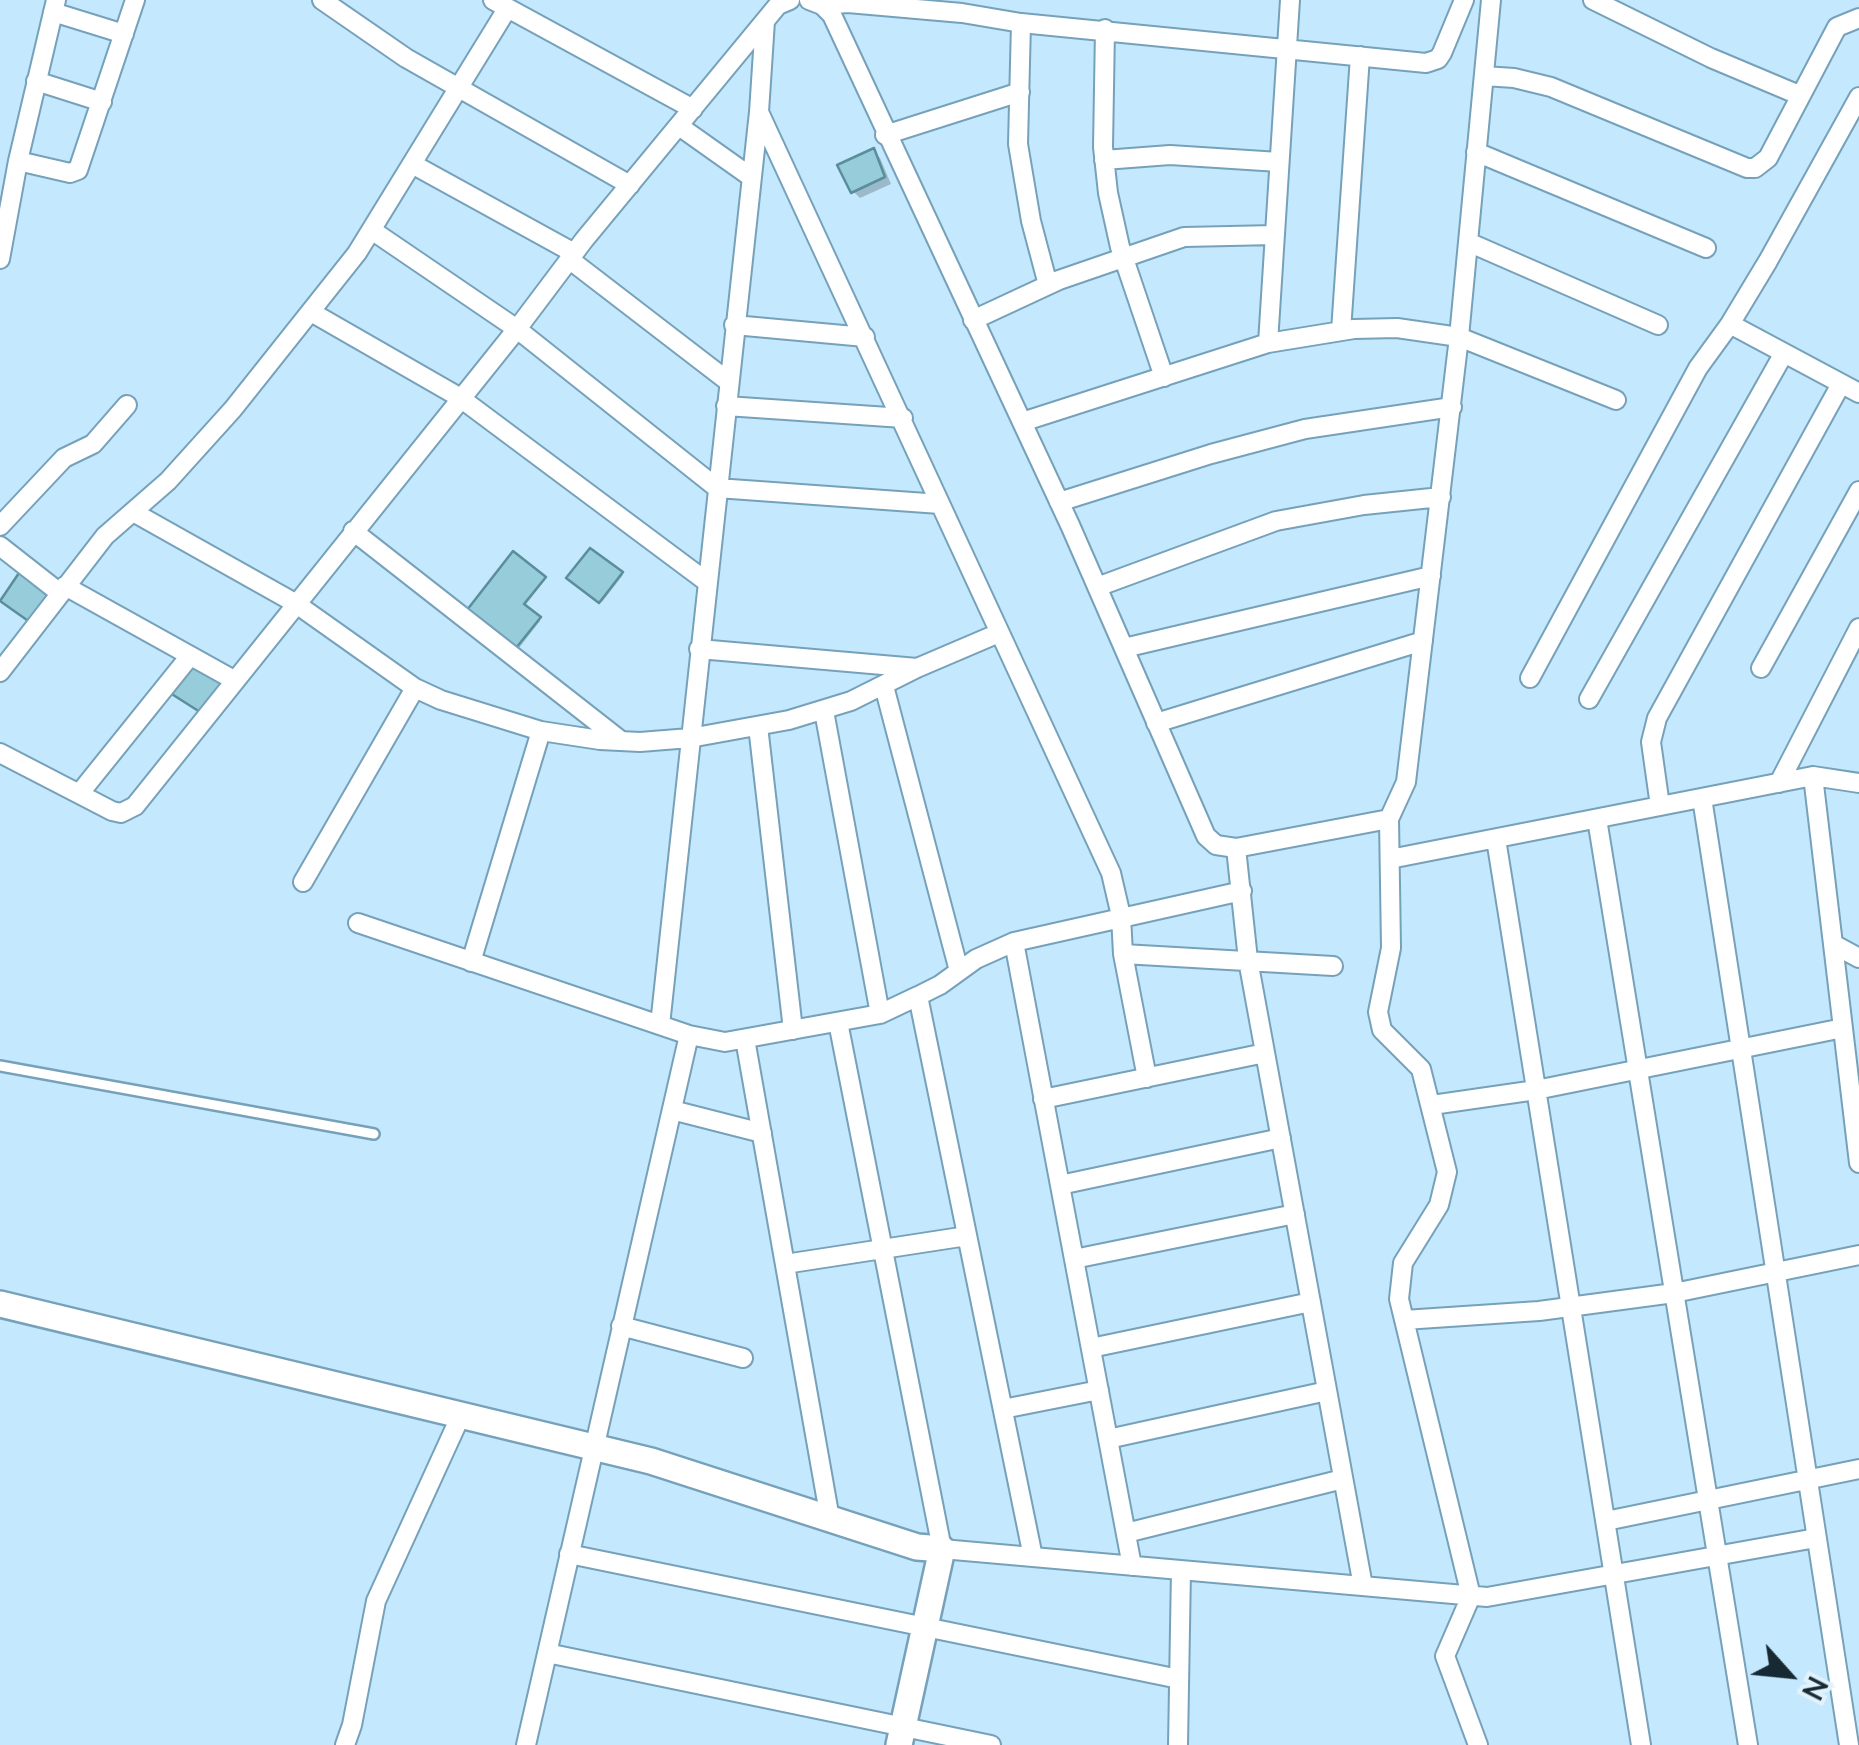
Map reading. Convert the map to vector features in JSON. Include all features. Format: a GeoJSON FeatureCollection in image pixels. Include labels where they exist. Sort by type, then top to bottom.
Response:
{"type":"FeatureCollection","features":[{"type":"Feature","properties":{"kind":"street"},"geometry":{"type":"LineString","coordinates":[[18,162],[70,173],[78,170],[135,0]]}},
{"type":"Feature","properties":{"kind":"street"},"geometry":{"type":"LineString","coordinates":[[322,0],[406,58],[630,185]]}},
{"type":"Feature","properties":{"kind":"street"},"geometry":{"type":"LineString","coordinates":[[0,753],[112,811],[129,812],[572,256],[778,6],[790,0]]}},
{"type":"Feature","properties":{"kind":"street"},"geometry":{"type":"LineString","coordinates":[[1016,0],[1018,144],[1031,222],[1048,285]]}},
{"type":"Feature","properties":{"kind":"street"},"geometry":{"type":"LineString","coordinates":[[1268,344],[1290,0]]}},
{"type":"Feature","properties":{"kind":"street"},"geometry":{"type":"LineString","coordinates":[[816,2],[963,6],[1017,22],[1426,63],[1438,59],[1464,0]]}},
{"type":"Feature","properties":{"kind":"street"},"geometry":{"type":"LineString","coordinates":[[1478,1745],[1445,1656],[1471,1596],[1404,1320],[1399,1281],[1403,1263],[1439,1205],[1448,1172],[1424,1078],[1416,1060],[1389,1038],[1378,1023],[1378,1012],[1392,948],[1389,820],[1406,782],[1452,407],[1490,0]]}},
{"type":"Feature","properties":{"kind":"street"},"geometry":{"type":"LineString","coordinates":[[1593,0],[1711,58],[1799,95]]}},
{"type":"Feature","properties":{"kind":"street"},"geometry":{"type":"LineString","coordinates":[[816,2],[832,16],[1022,422],[1206,836],[1216,845],[1236,848],[1389,820]]}},
{"type":"Feature","properties":{"kind":"street"},"geometry":{"type":"LineString","coordinates":[[0,672],[105,536],[168,481],[233,410],[373,231],[461,87],[500,4],[692,109]]}},
{"type":"Feature","properties":{"kind":"street"},"geometry":{"type":"LineString","coordinates":[[0,258],[55,6],[124,34]]}},
{"type":"Feature","properties":{"kind":"street"},"geometry":{"type":"LineString","coordinates":[[1484,76],[1551,87],[1747,168],[1762,165],[1768,158],[1836,27],[1859,18]]}},
{"type":"Feature","properties":{"kind":"street"},"geometry":{"type":"LineString","coordinates":[[660,1026],[766,21]]}},
{"type":"Feature","properties":{"kind":"street"},"geometry":{"type":"LineString","coordinates":[[1105,29],[1104,160],[1108,193],[1123,256],[1164,377]]}},
{"type":"Feature","properties":{"kind":"street"},"geometry":{"type":"LineString","coordinates":[[1340,331],[1360,56]]}},
{"type":"Feature","properties":{"kind":"street"},"geometry":{"type":"LineString","coordinates":[[36,81],[102,102]]}},
{"type":"Feature","properties":{"kind":"street"},"geometry":{"type":"LineString","coordinates":[[885,135],[1020,92]]}},
{"type":"Feature","properties":{"kind":"street"},"geometry":{"type":"LineString","coordinates":[[1530,678],[1698,368],[1730,324],[1859,97]]}},
{"type":"Feature","properties":{"kind":"street"},"geometry":{"type":"LineString","coordinates":[[759,112],[1111,874],[1146,1078]]}},
{"type":"Feature","properties":{"kind":"street"},"geometry":{"type":"LineString","coordinates":[[678,126],[751,177]]}},
{"type":"Feature","properties":{"kind":"street"},"geometry":{"type":"LineString","coordinates":[[1476,152],[1706,248]]}},
{"type":"Feature","properties":{"kind":"street"},"geometry":{"type":"LineString","coordinates":[[1104,160],[1170,155],[1279,162]]}},
{"type":"Feature","properties":{"kind":"street"},"geometry":{"type":"LineString","coordinates":[[414,164],[572,256],[728,382]]}},
{"type":"Feature","properties":{"kind":"street"},"geometry":{"type":"LineString","coordinates":[[373,231],[517,329],[717,488],[940,504]]}},
{"type":"Feature","properties":{"kind":"street"},"geometry":{"type":"LineString","coordinates":[[973,320],[1048,285],[1184,238],[1275,235]]}},
{"type":"Feature","properties":{"kind":"street"},"geometry":{"type":"LineString","coordinates":[[1468,242],[1658,325]]}},
{"type":"Feature","properties":{"kind":"street"},"geometry":{"type":"LineString","coordinates":[[311,312],[460,398],[706,582]]}},
{"type":"Feature","properties":{"kind":"street"},"geometry":{"type":"LineString","coordinates":[[1730,324],[1859,394]]}},
{"type":"Feature","properties":{"kind":"street"},"geometry":{"type":"LineString","coordinates":[[734,325],[864,336]]}},
{"type":"Feature","properties":{"kind":"street"},"geometry":{"type":"LineString","coordinates":[[1022,422],[1268,344],[1340,331],[1397,328],[1459,337],[1616,400]]}},
{"type":"Feature","properties":{"kind":"street"},"geometry":{"type":"LineString","coordinates":[[1590,698],[1784,352]]}},
{"type":"Feature","properties":{"kind":"street"},"geometry":{"type":"LineString","coordinates":[[1660,806],[1651,742],[1657,718],[1841,384]]}},
{"type":"Feature","properties":{"kind":"street"},"geometry":{"type":"LineString","coordinates":[[0,526],[64,458],[93,444],[127,405]]}},
{"type":"Feature","properties":{"kind":"street"},"geometry":{"type":"LineString","coordinates":[[726,406],[903,418]]}},
{"type":"Feature","properties":{"kind":"street"},"geometry":{"type":"LineString","coordinates":[[1059,502],[1304,429],[1452,407]]}},
{"type":"Feature","properties":{"kind":"street"},"geometry":{"type":"LineString","coordinates":[[1761,668],[1859,491]]}},
{"type":"Feature","properties":{"kind":"street"},"geometry":{"type":"LineString","coordinates":[[1097,587],[1276,522],[1364,505],[1441,497]]}},
{"type":"Feature","properties":{"kind":"street"},"geometry":{"type":"LineString","coordinates":[[133,512],[295,604],[414,688],[541,731],[621,741],[690,738],[758,726],[824,711],[999,634]]}},
{"type":"Feature","properties":{"kind":"street"},"geometry":{"type":"LineString","coordinates":[[353,532],[621,741]]}},
{"type":"Feature","properties":{"kind":"street"},"geometry":{"type":"LineString","coordinates":[[0,546],[62,590],[234,680]]}},
{"type":"Feature","properties":{"kind":"street"},"geometry":{"type":"LineString","coordinates":[[1124,648],[1431,576]]}},
{"type":"Feature","properties":{"kind":"street"},"geometry":{"type":"LineString","coordinates":[[1779,783],[1859,628]]}},
{"type":"Feature","properties":{"kind":"street"},"geometry":{"type":"LineString","coordinates":[[1156,724],[1423,641]]}},
{"type":"Feature","properties":{"kind":"street"},"geometry":{"type":"LineString","coordinates":[[699,649],[917,668]]}},
{"type":"Feature","properties":{"kind":"street"},"geometry":{"type":"LineString","coordinates":[[79,794],[190,656]]}},
{"type":"Feature","properties":{"kind":"street"},"geometry":{"type":"LineString","coordinates":[[884,686],[959,972]]}},
{"type":"Feature","properties":{"kind":"street"},"geometry":{"type":"LineString","coordinates":[[303,882],[414,688]]}},
{"type":"Feature","properties":{"kind":"street"},"geometry":{"type":"LineString","coordinates":[[824,711],[880,1014]]}},
{"type":"Feature","properties":{"kind":"street"},"geometry":{"type":"LineString","coordinates":[[758,726],[793,1030]]}},
{"type":"Feature","properties":{"kind":"street"},"geometry":{"type":"LineString","coordinates":[[472,962],[541,731]]}},
{"type":"Feature","properties":{"kind":"street"},"geometry":{"type":"LineString","coordinates":[[1813,776],[1859,1162]]}},
{"type":"Feature","properties":{"kind":"street"},"geometry":{"type":"LineString","coordinates":[[1390,859],[1813,776],[1859,783]]}},
{"type":"Feature","properties":{"kind":"street"},"geometry":{"type":"LineString","coordinates":[[1702,798],[1849,1745]]}},
{"type":"Feature","properties":{"kind":"street"},"geometry":{"type":"LineString","coordinates":[[1597,819],[1748,1745]]}},
{"type":"Feature","properties":{"kind":"street"},"geometry":{"type":"LineString","coordinates":[[1496,838],[1641,1745]]}},
{"type":"Feature","properties":{"kind":"street"},"geometry":{"type":"LineString","coordinates":[[1236,848],[1248,960],[1363,1586]]}},
{"type":"Feature","properties":{"kind":"street"},"geometry":{"type":"LineString","coordinates":[[358,923],[660,1026],[725,1042],[880,1014],[1014,942],[1242,891]]}},
{"type":"Feature","properties":{"kind":"street"},"geometry":{"type":"LineString","coordinates":[[1014,942],[1132,1566]]}},
{"type":"Feature","properties":{"kind":"street"},"geometry":{"type":"LineString","coordinates":[[1833,944],[1859,958]]}},
{"type":"Feature","properties":{"kind":"street"},"geometry":{"type":"LineString","coordinates":[[1123,954],[1334,966]]}},
{"type":"Feature","properties":{"kind":"street"},"geometry":{"type":"LineString","coordinates":[[918,996],[1033,1557]]}},
{"type":"Feature","properties":{"kind":"street"},"geometry":{"type":"LineString","coordinates":[[838,1022],[942,1549],[902,1736]]}},
{"type":"Feature","properties":{"kind":"street"},"geometry":{"type":"LineString","coordinates":[[1432,1105],[1536,1090],[1843,1028]]}},
{"type":"Feature","properties":{"kind":"street"},"geometry":{"type":"LineString","coordinates":[[529,1744],[592,1447],[689,1035]]}},
{"type":"Feature","properties":{"kind":"street"},"geometry":{"type":"LineString","coordinates":[[745,1039],[830,1519]]}},
{"type":"Feature","properties":{"kind":"street"},"geometry":{"type":"LineString","coordinates":[[1044,1099],[1265,1053]]}},
{"type":"Feature","properties":{"kind":"street"},"geometry":{"type":"LineString","coordinates":[[672,1110],[762,1133]]}},
{"type":"Feature","properties":{"kind":"street"},"geometry":{"type":"LineString","coordinates":[[1060,1185],[1281,1138]]}},
{"type":"Feature","properties":{"kind":"street"},"geometry":{"type":"LineString","coordinates":[[1074,1259],[1295,1214]]}},
{"type":"Feature","properties":{"kind":"street"},"geometry":{"type":"LineString","coordinates":[[785,1264],[967,1236]]}},
{"type":"Feature","properties":{"kind":"street"},"geometry":{"type":"LineString","coordinates":[[1404,1320],[1540,1311],[1674,1294],[1859,1255]]}},
{"type":"Feature","properties":{"kind":"street"},"geometry":{"type":"LineString","coordinates":[[1091,1348],[1311,1302]]}},
{"type":"Feature","properties":{"kind":"street"},"geometry":{"type":"LineString","coordinates":[[4,1310],[651,1462],[917,1547],[1487,1597],[1816,1538]]}},
{"type":"Feature","properties":{"kind":"street"},"geometry":{"type":"LineString","coordinates":[[621,1326],[743,1358]]}},
{"type":"Feature","properties":{"kind":"street"},"geometry":{"type":"LineString","coordinates":[[1003,1409],[1099,1390]]}},
{"type":"Feature","properties":{"kind":"street"},"geometry":{"type":"LineString","coordinates":[[1108,1439],[1327,1392]]}},
{"type":"Feature","properties":{"kind":"street"},"geometry":{"type":"LineString","coordinates":[[345,1745],[376,1601],[461,1416]]}},
{"type":"Feature","properties":{"kind":"street"},"geometry":{"type":"LineString","coordinates":[[1606,1521],[1859,1469]]}},
{"type":"Feature","properties":{"kind":"street"},"geometry":{"type":"LineString","coordinates":[[1126,1533],[1343,1479]]}},
{"type":"Feature","properties":{"kind":"street"},"geometry":{"type":"LineString","coordinates":[[569,1554],[1180,1679]]}},
{"type":"Feature","properties":{"kind":"street"},"geometry":{"type":"LineString","coordinates":[[1178,1745],[1181,1570]]}},
{"type":"Feature","properties":{"kind":"street"},"geometry":{"type":"LineString","coordinates":[[546,1653],[902,1736],[991,1745]]}},
{"type":"Feature","properties":{"kind":"lane"},"geometry":{"type":"LineString","coordinates":[[0,1066],[374,1134]]}},
{"type":"Feature","properties":{"kind":"building"},"geometry":{"type":"Polygon","coordinates":[[[874,148],[885,177],[851,193],[837,165],[874,148]]]}},
{"type":"Feature","properties":{"kind":"building"},"geometry":{"type":"Polygon","coordinates":[[[590,548],[623,572],[599,603],[566,578],[590,548]]]}},
{"type":"Feature","properties":{"kind":"building"},"geometry":{"type":"Polygon","coordinates":[[[513,551],[546,577],[524,604],[541,617],[516,648],[467,610],[513,551]]]}},
{"type":"Feature","properties":{"kind":"building"},"geometry":{"type":"Polygon","coordinates":[[[21,570],[56,595],[34,625],[0,601],[21,570]]]}},
{"type":"Feature","properties":{"kind":"building"},"geometry":{"type":"Polygon","coordinates":[[[189,658],[224,680],[200,712],[167,691],[189,658]]]}}]}
